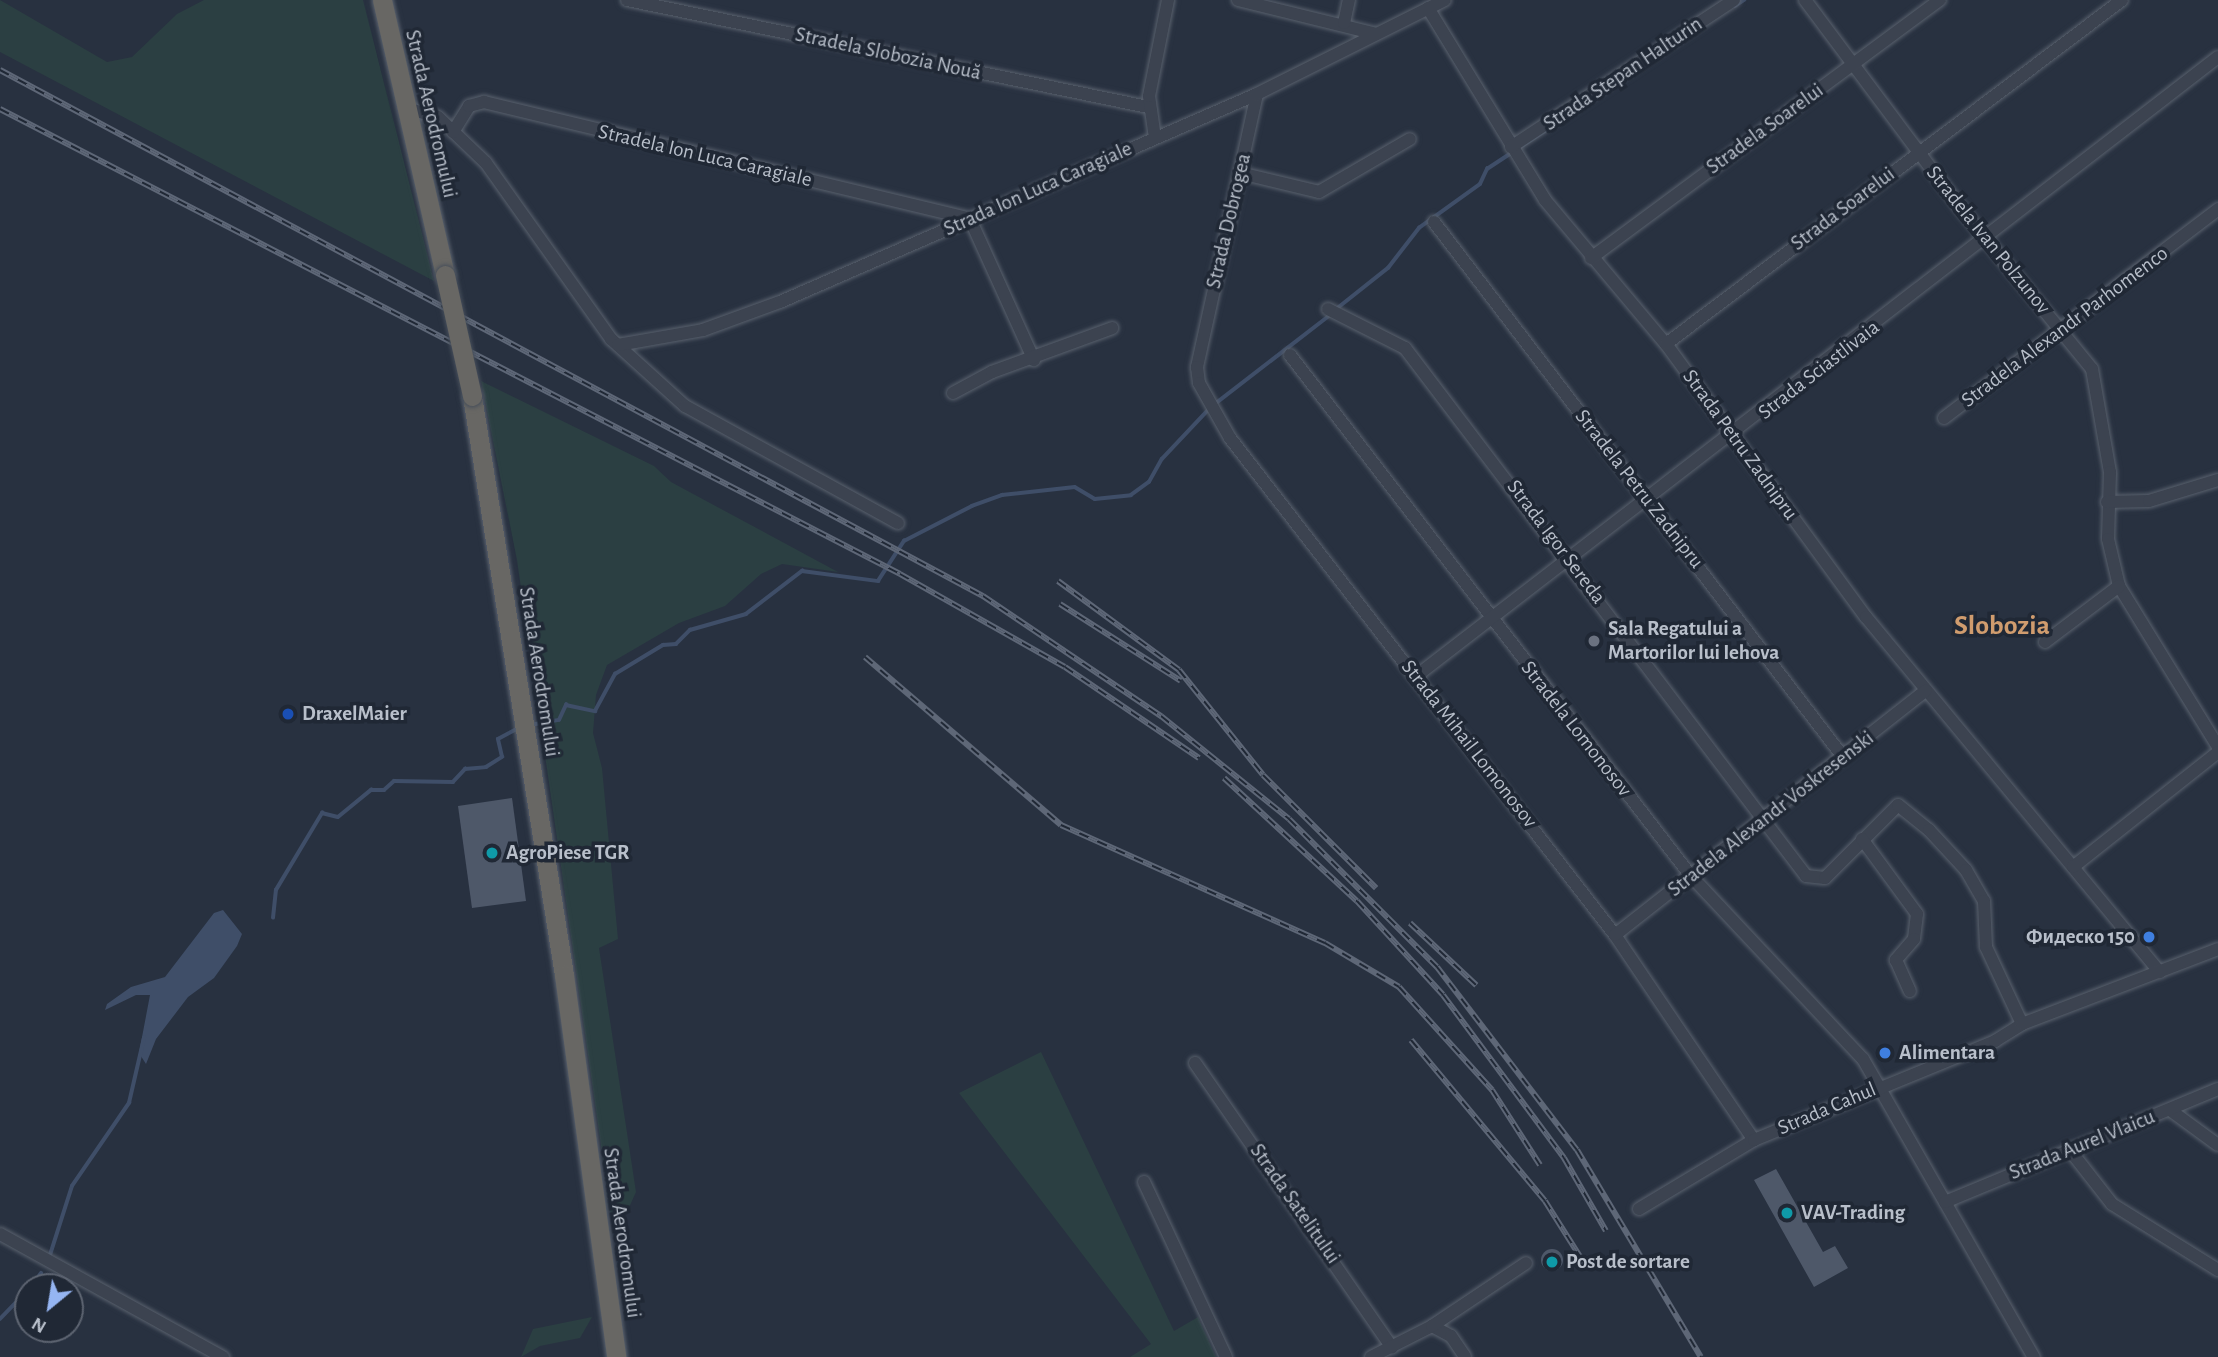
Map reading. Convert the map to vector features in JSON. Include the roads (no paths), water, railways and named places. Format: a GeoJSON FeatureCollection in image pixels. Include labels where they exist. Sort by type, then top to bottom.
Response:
{"type":"FeatureCollection","features":[{"type":"Feature","properties":{"kind":"highway","name":"Strada Aerodromului"},"geometry":{"type":"LineString","coordinates":[[382,0],[472,396],[565,975],[616,1357]]}},
{"type":"Feature","properties":{"kind":"street","name":"Stradela Slobozia Nouă"},"geometry":{"type":"LineString","coordinates":[[627,0],[1148,107]]}},
{"type":"Feature","properties":{"kind":"street"},"geometry":{"type":"LineString","coordinates":[[1155,138],[1148,107],[1168,0]]}},
{"type":"Feature","properties":{"kind":"street"},"geometry":{"type":"LineString","coordinates":[[1238,0],[1344,23],[1376,34]]}},
{"type":"Feature","properties":{"kind":"street"},"geometry":{"type":"LineString","coordinates":[[1344,23],[1349,0]]}},
{"type":"Feature","properties":{"kind":"street","name":"Strada Ion Luca Caragiale"},"geometry":{"type":"LineString","coordinates":[[618,345],[715,326],[1257,94],[1446,0]]}},
{"type":"Feature","properties":{"kind":"street","name":"Strada Stepan Halturin"},"geometry":{"type":"LineString","coordinates":[[1511,147],[1734,0]]}},
{"type":"Feature","properties":{"kind":"street","name":"Stradela Ivan Polzunov"},"geometry":{"type":"LineString","coordinates":[[1805,0],[1851,66],[1985,239],[2064,330],[2096,379],[2110,472],[2107,502],[2108,539],[2119,586],[2218,750]]}},
{"type":"Feature","properties":{"kind":"street","name":"Stradela Soarelui"},"geometry":{"type":"LineString","coordinates":[[1591,258],[1940,0]]}},
{"type":"Feature","properties":{"kind":"street","name":"Strada Soarelui"},"geometry":{"type":"LineString","coordinates":[[1666,344],[2122,0]]}},
{"type":"Feature","properties":{"kind":"street","name":"Strada Petru Zadnipru"},"geometry":{"type":"LineString","coordinates":[[1429,8],[1511,147],[1591,258],[1666,344],[1925,691],[2160,972]]}},
{"type":"Feature","properties":{"kind":"street","name":"Strada Sciastlivaia"},"geometry":{"type":"LineString","coordinates":[[1415,677],[1734,435],[2218,57]]}},
{"type":"Feature","properties":{"kind":"street","name":"Strada Dobrogea"},"geometry":{"type":"LineString","coordinates":[[1201,348],[1257,94]]}},
{"type":"Feature","properties":{"kind":"street","name":"Stradela Ion Luca Caragiale"},"geometry":{"type":"LineString","coordinates":[[453,132],[469,106],[484,102],[970,219]]}},
{"type":"Feature","properties":{"kind":"street"},"geometry":{"type":"LineString","coordinates":[[406,108],[438,117],[516,199],[618,345],[685,405],[898,523]]}},
{"type":"Feature","properties":{"kind":"street"},"geometry":{"type":"LineString","coordinates":[[1240,173],[1319,192],[1410,139]]}},
{"type":"Feature","properties":{"kind":"street","name":"Stradela Alexandr Parhomenco"},"geometry":{"type":"LineString","coordinates":[[1944,418],[2064,330],[2218,209]]}},
{"type":"Feature","properties":{"kind":"street"},"geometry":{"type":"LineString","coordinates":[[970,219],[1034,360]]}},
{"type":"Feature","properties":{"kind":"street","name":"Stradela Petru Zadnipru"},"geometry":{"type":"LineString","coordinates":[[1434,222],[1843,757]]}},
{"type":"Feature","properties":{"kind":"street","name":"Strada Igor Sereda"},"geometry":{"type":"LineString","coordinates":[[1328,309],[1405,348],[1569,560],[1806,876],[1825,878],[1862,839]]}},
{"type":"Feature","properties":{"kind":"street"},"geometry":{"type":"LineString","coordinates":[[953,393],[992,372],[1034,360],[1112,328]]}},
{"type":"Feature","properties":{"kind":"street","name":"Strada Mihail Lomonosov"},"geometry":{"type":"LineString","coordinates":[[1201,348],[1199,383],[1230,438],[1615,935],[1754,1140]]}},
{"type":"Feature","properties":{"kind":"street","name":"Stradela Lomonosov"},"geometry":{"type":"LineString","coordinates":[[1290,355],[1491,621],[1691,876],[1843,1033],[1880,1087]]}},
{"type":"Feature","properties":{"kind":"street"},"geometry":{"type":"LineString","coordinates":[[2107,502],[2149,501],[2218,480]]}},
{"type":"Feature","properties":{"kind":"street"},"geometry":{"type":"LineString","coordinates":[[2045,642],[2119,586]]}},
{"type":"Feature","properties":{"kind":"street","name":"Stradela Alexandr Voskresenski"},"geometry":{"type":"LineString","coordinates":[[1615,935],[1765,820],[1925,691]]}},
{"type":"Feature","properties":{"kind":"street"},"geometry":{"type":"LineString","coordinates":[[2073,867],[2218,750]]}},
{"type":"Feature","properties":{"kind":"street"},"geometry":{"type":"LineString","coordinates":[[1910,991],[1896,960],[1914,939],[1917,914],[1862,839],[1898,805],[1966,870],[1984,901],[1986,947],[2022,1024]]}},
{"type":"Feature","properties":{"kind":"street","name":"Strada Cahul"},"geometry":{"type":"LineString","coordinates":[[1639,1209],[1754,1140],[1995,1041],[2022,1024],[2218,949]]}},
{"type":"Feature","properties":{"kind":"street","name":"Strada Satelitului"},"geometry":{"type":"LineString","coordinates":[[1195,1063],[1392,1347]]}},
{"type":"Feature","properties":{"kind":"street"},"geometry":{"type":"LineString","coordinates":[[1880,1087],[2034,1357]]}},
{"type":"Feature","properties":{"kind":"street","name":"Strada Aurel Vlaicu"},"geometry":{"type":"LineString","coordinates":[[1945,1202],[2218,1089]]}},
{"type":"Feature","properties":{"kind":"street"},"geometry":{"type":"LineString","coordinates":[[2170,1110],[2218,1144]]}},
{"type":"Feature","properties":{"kind":"street"},"geometry":{"type":"LineString","coordinates":[[2069,1150],[2112,1203],[2218,1270]]}},
{"type":"Feature","properties":{"kind":"street"},"geometry":{"type":"LineString","coordinates":[[1144,1182],[1226,1357]]}},
{"type":"Feature","properties":{"kind":"street"},"geometry":{"type":"LineString","coordinates":[[0,1234],[223,1357]]}},
{"type":"Feature","properties":{"kind":"street"},"geometry":{"type":"LineString","coordinates":[[1371,1357],[1432,1326],[1526,1263]]}},
{"type":"Feature","properties":{"kind":"street"},"geometry":{"type":"LineString","coordinates":[[1432,1326],[1448,1333],[1465,1357]]}},
{"type":"Feature","properties":{"kind":"water"},"geometry":{"type":"Polygon","coordinates":[[[223,910],[242,934],[237,946],[214,978],[188,997],[156,1039],[146,1064],[139,1053],[150,995],[136,995],[105,1010],[107,1004],[131,987],[165,977],[214,913],[223,910]]]}},
{"type":"Feature","properties":{"kind":"waterway"},"geometry":{"type":"LineString","coordinates":[[1735,6],[1744,0]]}},
{"type":"Feature","properties":{"kind":"waterway"},"geometry":{"type":"LineString","coordinates":[[1335,310],[1388,268],[1419,228],[1480,184],[1487,169],[1650,62]]}},
{"type":"Feature","properties":{"kind":"waterway"},"geometry":{"type":"LineString","coordinates":[[1215,404],[1330,315]]}},
{"type":"Feature","properties":{"kind":"waterway"},"geometry":{"type":"LineString","coordinates":[[530,725],[559,720],[566,705],[595,711],[615,674],[663,645],[676,644],[690,630],[746,614],[802,571],[878,581],[904,541],[972,506],[1002,495],[1075,487],[1095,499],[1131,495],[1149,482],[1162,459],[1209,409]]}},
{"type":"Feature","properties":{"kind":"waterway"},"geometry":{"type":"LineString","coordinates":[[273,918],[276,890],[322,813],[338,817],[371,790],[384,790],[394,781],[453,782],[465,769],[486,767],[502,757],[498,739],[519,728]]}},
{"type":"Feature","properties":{"kind":"waterway"},"geometry":{"type":"LineString","coordinates":[[50,1255],[72,1186],[129,1103],[144,1038]]}},
{"type":"Feature","properties":{"kind":"waterway"},"geometry":{"type":"LineString","coordinates":[[0,1319],[14,1304]]}},
{"type":"Feature","properties":{"kind":"railway"},"geometry":{"type":"LineString","coordinates":[[0,70],[983,596],[1161,716],[1289,819],[1437,967],[1577,1150],[1701,1357]]}},
{"type":"Feature","properties":{"kind":"railway"},"geometry":{"type":"LineString","coordinates":[[0,109],[900,574],[1065,667],[1199,758]]}},
{"type":"Feature","properties":{"kind":"railway"},"geometry":{"type":"LineString","coordinates":[[1058,581],[1179,670],[1263,775],[1376,888]]}},
{"type":"Feature","properties":{"kind":"railway"},"geometry":{"type":"LineString","coordinates":[[1060,604],[1181,681]]}},
{"type":"Feature","properties":{"kind":"railway"},"geometry":{"type":"LineString","coordinates":[[865,657],[1061,825],[1325,943],[1399,987],[1492,1090],[1540,1165]]}},
{"type":"Feature","properties":{"kind":"railway"},"geometry":{"type":"LineString","coordinates":[[1224,778],[1357,901],[1443,995],[1564,1158],[1606,1231]]}},
{"type":"Feature","properties":{"kind":"railway"},"geometry":{"type":"LineString","coordinates":[[1410,923],[1476,985]]}},
{"type":"Feature","properties":{"kind":"railway"},"geometry":{"type":"LineString","coordinates":[[1411,1040],[1545,1201],[1584,1263]]}},
{"type":"Feature","properties":{"kind":"place","name":"Sala Regatului a Martorilor lui Iehova"},"geometry":{"type":"Point","coordinates":[1594,641]}},
{"type":"Feature","properties":{"kind":"place","name":"DraxelMaier"},"geometry":{"type":"Point","coordinates":[288,714]}},
{"type":"Feature","properties":{"kind":"place","name":"AgroPiese TGR"},"geometry":{"type":"Point","coordinates":[492,853]}},
{"type":"Feature","properties":{"kind":"place","name":"Фидеско 150"},"geometry":{"type":"Point","coordinates":[2149,937]}},
{"type":"Feature","properties":{"kind":"place","name":"Alimentara"},"geometry":{"type":"Point","coordinates":[1885,1053]}},
{"type":"Feature","properties":{"kind":"place","name":"VAV-Trading"},"geometry":{"type":"Point","coordinates":[1787,1213]}},
{"type":"Feature","properties":{"kind":"place","name":"Post de sortare"},"geometry":{"type":"Point","coordinates":[1552,1262]}},
{"type":"Feature","properties":{"kind":"district","name":"Slobozia"},"geometry":{"type":"Point","coordinates":[2002,626]}}]}
